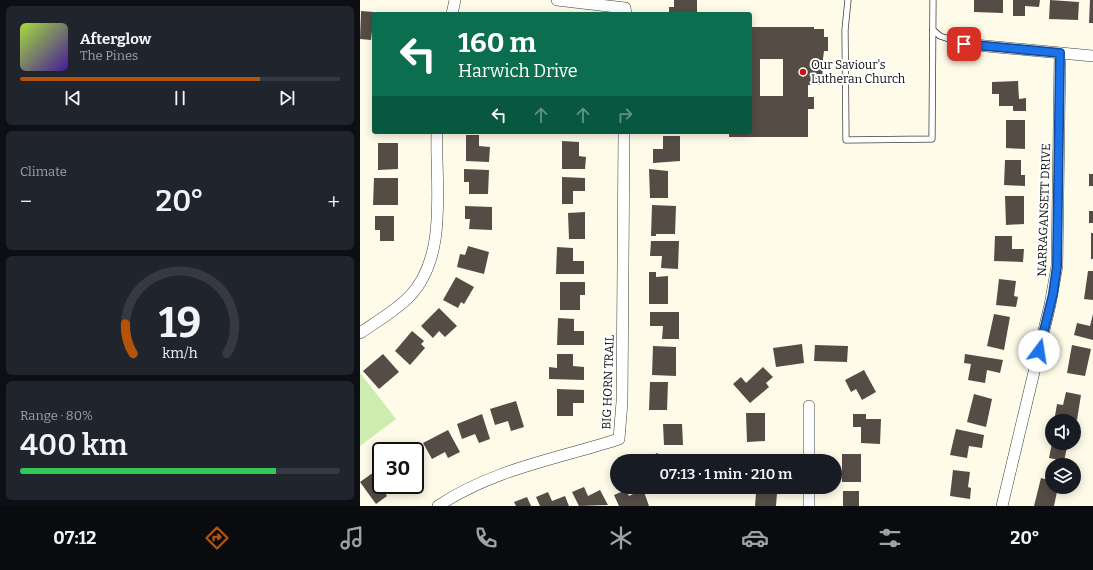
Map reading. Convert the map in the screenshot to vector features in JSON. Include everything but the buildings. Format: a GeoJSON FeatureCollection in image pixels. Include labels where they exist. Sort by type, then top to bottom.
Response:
{"type":"FeatureCollection","features":[{"type":"Feature","properties":{"kind":"street"},"geometry":{"type":"LineString","coordinates":[[452,12],[455,0]]}},
{"type":"Feature","properties":{"kind":"street"},"geometry":{"type":"LineString","coordinates":[[557,0],[625,11]]}},
{"type":"Feature","properties":{"kind":"street"},"geometry":{"type":"LineString","coordinates":[[964,44],[1093,56]]}},
{"type":"Feature","properties":{"kind":"street","name":"NARRAGANSETT DRIVE"},"geometry":{"type":"LineString","coordinates":[[1002,506],[1050,305],[1057,266],[1060,53]]}},
{"type":"Feature","properties":{"kind":"street"},"geometry":{"type":"LineString","coordinates":[[360,334],[409,296],[429,263],[433,251],[436,227],[437,134]]}},
{"type":"Feature","properties":{"kind":"street","name":"BIG HORN TRAIL"},"geometry":{"type":"LineString","coordinates":[[438,506],[475,486],[519,468],[579,452],[619,439],[622,402],[624,134]]}},
{"type":"Feature","properties":{"kind":"street"},"geometry":{"type":"LineString","coordinates":[[809,406],[809,454]]}},
{"type":"Feature","properties":{"kind":"street"},"geometry":{"type":"LineString","coordinates":[[809,494],[809,506]]}},
{"type":"Feature","properties":{"kind":"lane"},"geometry":{"type":"LineString","coordinates":[[848,0],[845,44],[846,140],[932,140],[933,0]]}},
{"type":"Feature","properties":{"kind":"lane"},"geometry":{"type":"LineString","coordinates":[[933,30],[940,36],[964,44]]}},
{"type":"Feature","properties":{"kind":"green space"},"geometry":{"type":"Polygon","coordinates":[[[360,373],[396,419],[360,446],[360,373]]]}},
{"type":"Feature","properties":{"kind":"place","name":"Our Saviour's Lutheran Church"},"geometry":{"type":"Point","coordinates":[803,72]}},
{"type":"Feature","properties":{"kind":"route"},"geometry":{"type":"LineString","coordinates":[[964,44],[1060,53],[1057,266],[1053,294],[1039,351]]}}]}
